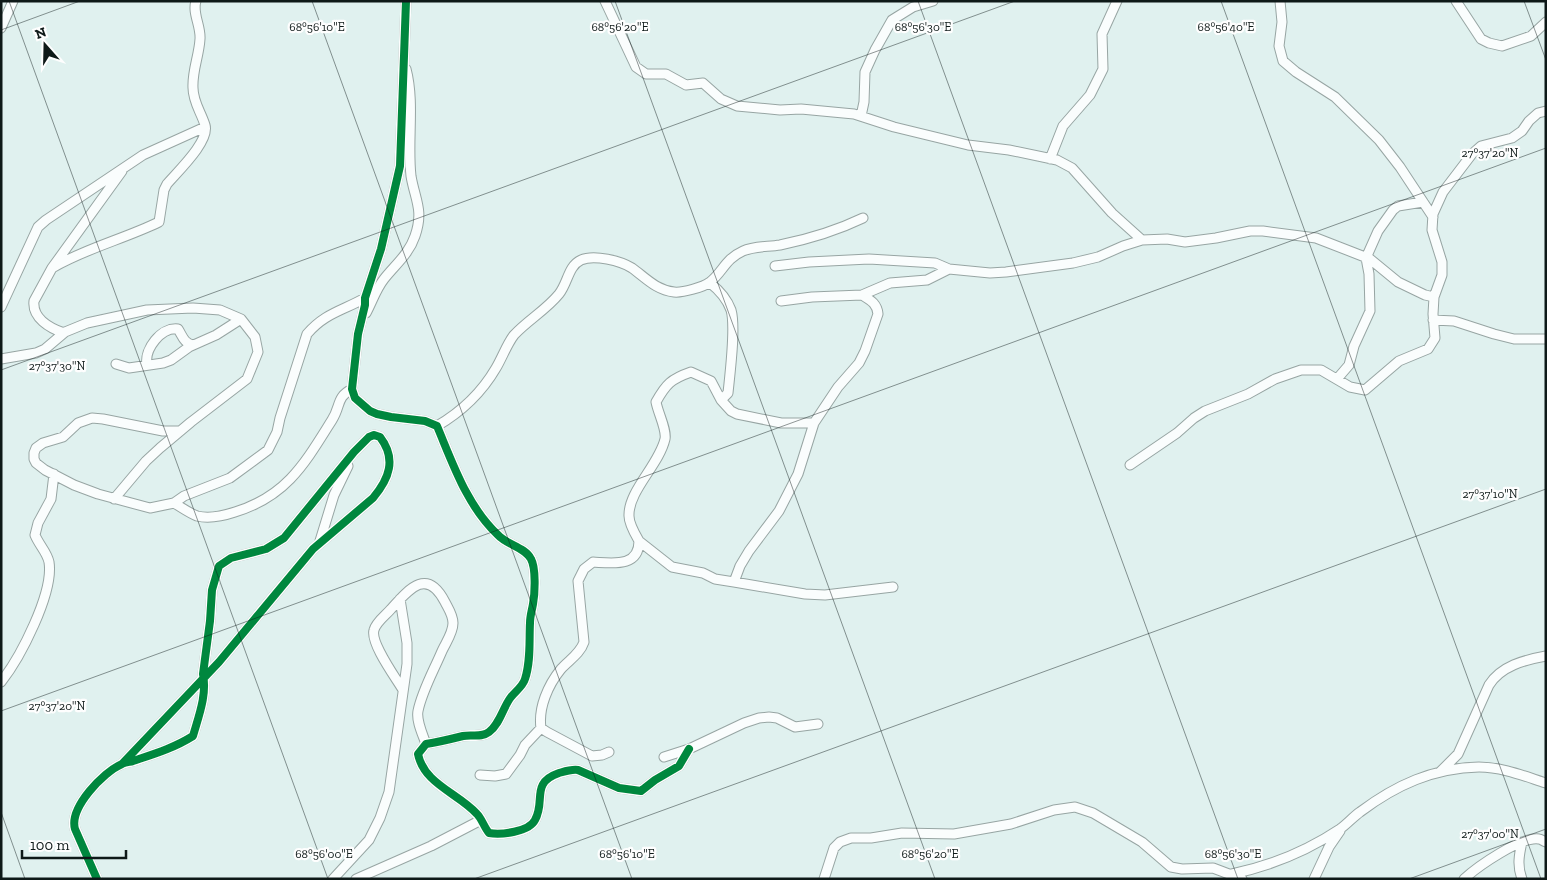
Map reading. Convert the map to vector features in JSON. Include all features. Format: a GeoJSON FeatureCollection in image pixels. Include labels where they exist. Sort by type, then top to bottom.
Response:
{"type":"FeatureCollection","features":[{"type":"Feature","properties":{"kind":"street"},"geometry":{"type":"LineString","coordinates":[[1,28],[13,1]]}},
{"type":"Feature","properties":{"kind":"street"},"geometry":{"type":"LineString","coordinates":[[52,268],[91,249],[144,230],[159,222],[164,190],[167,184],[201,142],[206,132],[196,107],[193,90],[200,36],[195,10],[196,1]]}},
{"type":"Feature","properties":{"kind":"street"},"geometry":{"type":"LineString","coordinates":[[362,323],[365,298],[381,249],[400,166],[406,1]]}},
{"type":"Feature","properties":{"kind":"street"},"geometry":{"type":"LineString","coordinates":[[605,1],[636,67],[646,74],[666,74],[686,85],[703,83],[721,99],[737,106],[780,110],[809,110],[861,116],[894,127],[968,145],[1009,150],[1057,160],[1072,168],[1112,213],[1142,240]]}},
{"type":"Feature","properties":{"kind":"street"},"geometry":{"type":"LineString","coordinates":[[861,116],[864,102],[865,72],[892,20],[913,7],[933,1]]}},
{"type":"Feature","properties":{"kind":"street"},"geometry":{"type":"LineString","coordinates":[[1050,159],[1063,126],[1090,95],[1103,70],[1102,34],[1116,1]]}},
{"type":"Feature","properties":{"kind":"street"},"geometry":{"type":"LineString","coordinates":[[1280,1],[1282,22],[1279,46],[1283,61],[1296,72],[1335,97],[1378,140],[1400,167],[1433,217]]}},
{"type":"Feature","properties":{"kind":"street"},"geometry":{"type":"LineString","coordinates":[[1456,1],[1481,39],[1489,43],[1502,46],[1531,36],[1546,22]]}},
{"type":"Feature","properties":{"kind":"street"},"geometry":{"type":"LineString","coordinates":[[404,61],[410,84],[412,177],[420,221],[410,247],[377,289],[362,323],[358,334],[352,389],[355,398],[370,411],[391,417],[425,421],[437,426],[474,506],[497,535],[511,545],[524,550],[530,556],[535,568],[530,639],[524,682],[508,702],[494,727],[489,732],[480,736],[465,736],[449,741],[426,744],[418,754],[419,759],[430,778],[464,802],[478,815],[489,833],[494,834],[510,833],[530,826],[535,822],[540,788],[552,776],[573,769],[618,788],[641,791],[679,766],[690,749]]}},
{"type":"Feature","properties":{"kind":"street"},"geometry":{"type":"LineString","coordinates":[[1130,465],[1177,433],[1194,418],[1275,379],[1301,370],[1321,370],[1350,386],[1365,390],[1399,361],[1428,348],[1435,338],[1433,320],[1434,297],[1442,275],[1442,262],[1432,230],[1433,217],[1443,192],[1472,154],[1481,146],[1512,138],[1522,131],[1538,113],[1546,111]]}},
{"type":"Feature","properties":{"kind":"street"},"geometry":{"type":"LineString","coordinates":[[1,307],[38,228],[46,220],[152,150],[205,127]]}},
{"type":"Feature","properties":{"kind":"street"},"geometry":{"type":"LineString","coordinates":[[64,333],[42,322],[33,306],[34,300],[52,268],[127,165]]}},
{"type":"Feature","properties":{"kind":"street"},"geometry":{"type":"LineString","coordinates":[[1338,379],[1349,365],[1354,346],[1370,311],[1369,274],[1366,258],[1378,231],[1398,206],[1423,202]]}},
{"type":"Feature","properties":{"kind":"street"},"geometry":{"type":"LineString","coordinates":[[437,426],[458,412],[477,394],[490,378],[513,337],[560,292],[571,269],[580,260],[599,257],[627,266],[659,288],[672,292],[687,291],[710,283],[724,264],[742,251],[812,238],[863,218]]}},
{"type":"Feature","properties":{"kind":"street"},"geometry":{"type":"LineString","coordinates":[[774,266],[869,259],[935,263],[949,269],[998,273],[1073,263],[1098,257],[1142,240],[1167,239],[1184,242],[1250,231],[1263,231],[1316,238],[1366,258],[1398,282],[1425,295],[1434,297]]}},
{"type":"Feature","properties":{"kind":"street"},"geometry":{"type":"LineString","coordinates":[[781,301],[812,297],[862,295],[890,283],[927,280],[949,269]]}},
{"type":"Feature","properties":{"kind":"street"},"geometry":{"type":"LineString","coordinates":[[710,283],[720,291],[726,300],[732,316],[728,393],[721,400]]}},
{"type":"Feature","properties":{"kind":"street"},"geometry":{"type":"LineString","coordinates":[[734,582],[748,551],[779,511],[798,474],[814,423],[838,387],[859,364],[865,351],[878,314],[878,308],[873,301],[862,295]]}},
{"type":"Feature","properties":{"kind":"street"},"geometry":{"type":"LineString","coordinates":[[180,431],[154,430],[103,419],[83,420],[63,437],[43,443],[36,448],[34,453],[36,463],[74,485],[114,499],[150,508],[174,503],[184,496],[230,478],[268,450],[277,432],[307,334],[328,315],[347,308],[365,298]]}},
{"type":"Feature","properties":{"kind":"street"},"geometry":{"type":"LineString","coordinates":[[1,359],[36,353],[64,333],[87,323],[147,310],[192,308],[220,310],[241,319],[255,337],[258,352],[247,378],[180,431],[146,461],[114,499]]}},
{"type":"Feature","properties":{"kind":"street"},"geometry":{"type":"LineString","coordinates":[[116,364],[129,368],[171,360],[193,345],[241,319]]}},
{"type":"Feature","properties":{"kind":"street"},"geometry":{"type":"LineString","coordinates":[[1433,320],[1454,321],[1514,339],[1546,339]]}},
{"type":"Feature","properties":{"kind":"street"},"geometry":{"type":"LineString","coordinates":[[147,365],[146,359],[150,348],[166,331],[178,329],[188,344],[193,345]]}},
{"type":"Feature","properties":{"kind":"street"},"geometry":{"type":"LineString","coordinates":[[814,423],[781,423],[737,414],[731,411],[721,400],[711,381],[691,372],[671,380],[664,387],[656,402],[665,438],[655,463],[642,481],[630,506],[629,517],[639,541],[672,566],[704,573],[715,579],[824,596],[893,587]]}},
{"type":"Feature","properties":{"kind":"street"},"geometry":{"type":"LineString","coordinates":[[174,503],[197,516],[219,517],[257,504],[270,496],[285,486],[299,470],[334,416],[341,396],[352,389]]}},
{"type":"Feature","properties":{"kind":"street"},"geometry":{"type":"LineString","coordinates":[[98,879],[73,823],[80,804],[89,792],[122,764],[204,679],[292,572],[319,544],[373,498],[386,482],[390,458],[380,437],[374,435],[369,437],[354,452],[284,538],[266,549],[231,558],[219,566],[212,590],[210,621],[202,674],[204,679],[205,683],[193,736],[171,748],[122,764]]}},
{"type":"Feature","properties":{"kind":"street"},"geometry":{"type":"LineString","coordinates":[[319,544],[334,495],[354,452]]}},
{"type":"Feature","properties":{"kind":"street"},"geometry":{"type":"LineString","coordinates":[[1,682],[25,645],[49,578],[48,557],[35,535],[38,523],[51,499],[54,474]]}},
{"type":"Feature","properties":{"kind":"street"},"geometry":{"type":"LineString","coordinates":[[542,728],[540,710],[551,686],[561,669],[582,649],[584,642],[578,581],[584,569],[592,562],[631,561],[636,556],[639,541]]}},
{"type":"Feature","properties":{"kind":"street"},"geometry":{"type":"LineString","coordinates":[[404,690],[377,647],[374,629],[400,599],[419,583],[426,583],[439,591],[452,616],[453,623],[451,633],[428,683],[418,712],[426,744]]}},
{"type":"Feature","properties":{"kind":"street"},"geometry":{"type":"LineString","coordinates":[[333,879],[368,840],[380,818],[389,792],[407,664],[407,643],[400,599]]}},
{"type":"Feature","properties":{"kind":"street"},"geometry":{"type":"LineString","coordinates":[[1440,772],[1458,754],[1494,677],[1506,668],[1546,656]]}},
{"type":"Feature","properties":{"kind":"street"},"geometry":{"type":"LineString","coordinates":[[664,757],[690,749],[744,723],[760,718],[777,718],[794,727],[818,724]]}},
{"type":"Feature","properties":{"kind":"street"},"geometry":{"type":"LineString","coordinates":[[542,728],[592,756],[609,752]]}},
{"type":"Feature","properties":{"kind":"street"},"geometry":{"type":"LineString","coordinates":[[480,775],[495,776],[506,774],[525,745],[542,728]]}},
{"type":"Feature","properties":{"kind":"street"},"geometry":{"type":"LineString","coordinates":[[1232,874],[1259,868],[1295,854],[1341,828],[1360,812],[1404,784],[1422,776],[1454,769],[1480,767],[1512,772],[1546,782]]}},
{"type":"Feature","properties":{"kind":"street"},"geometry":{"type":"LineString","coordinates":[[824,879],[834,848],[840,842],[851,838],[872,838],[902,833],[954,834],[1011,824],[1054,810],[1075,807],[1092,813],[1142,842],[1171,867],[1182,869],[1213,868],[1242,879]]}},
{"type":"Feature","properties":{"kind":"street"},"geometry":{"type":"LineString","coordinates":[[356,879],[431,846],[481,820]]}},
{"type":"Feature","properties":{"kind":"street"},"geometry":{"type":"LineString","coordinates":[[1314,879],[1329,847],[1341,828]]}},
{"type":"Feature","properties":{"kind":"street"},"geometry":{"type":"LineString","coordinates":[[1464,879],[1495,856],[1522,842],[1538,839],[1546,842]]}},
{"type":"Feature","properties":{"kind":"street"},"geometry":{"type":"LineString","coordinates":[[1522,842],[1518,859],[1522,879]]}},
{"type":"Feature","properties":{"kind":"cycle path"},"geometry":{"type":"LineString","coordinates":[[406,1],[400,166],[381,249],[365,298],[358,334],[352,389],[355,398],[370,411],[391,417],[425,421],[437,426],[469,498],[487,524],[502,538],[528,555],[533,563],[535,581],[530,620],[528,665],[523,684],[511,697],[493,729],[483,735],[463,736],[426,744],[418,754],[421,764],[434,781],[477,814],[489,833],[500,834],[521,830],[532,824],[538,813],[542,787],[550,777],[559,773],[578,770],[619,788],[641,791],[679,766],[689,749]]}},
{"type":"Feature","properties":{"kind":"cycle path"},"geometry":{"type":"LineString","coordinates":[[97,879],[75,829],[77,811],[89,792],[114,768],[171,747],[193,736],[203,697],[204,690],[204,682],[203,674],[212,590],[219,566],[231,558],[266,549],[284,538],[354,452],[369,437],[374,435],[380,437],[388,453],[389,469],[379,491],[313,549],[219,662],[122,764]]}}]}
